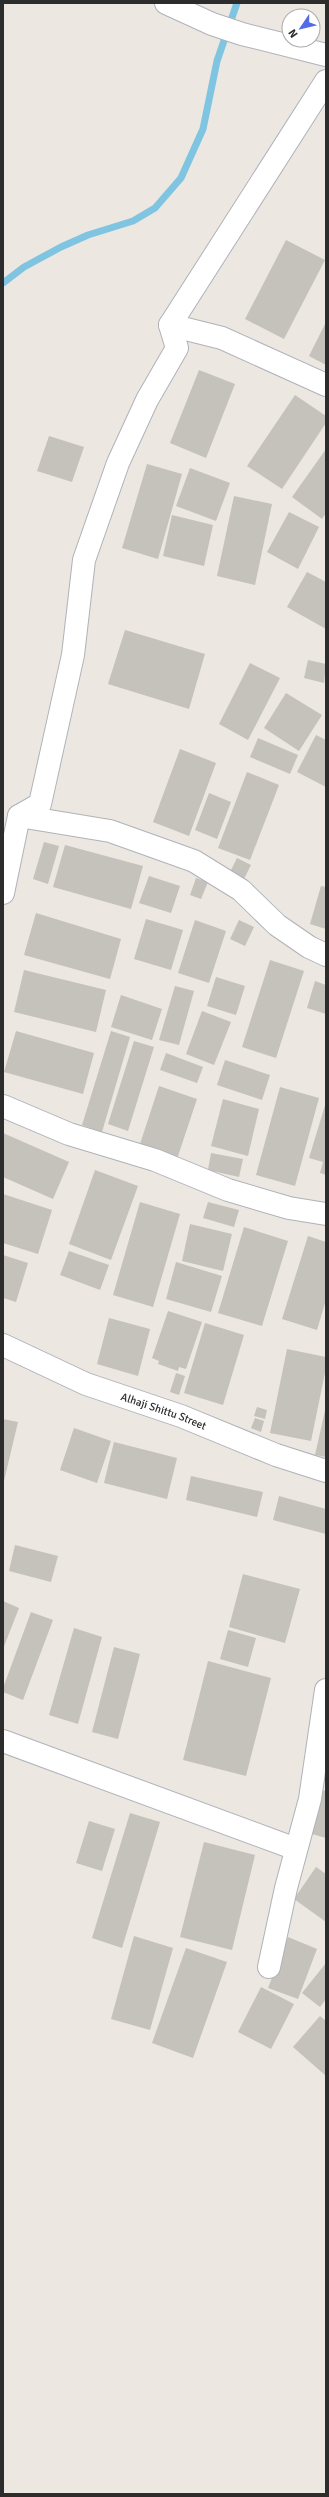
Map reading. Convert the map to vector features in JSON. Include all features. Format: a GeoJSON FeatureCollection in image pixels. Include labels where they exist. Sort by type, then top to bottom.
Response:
{"type":"FeatureCollection","features":[{"type":"Feature","properties":{"kind":"street"},"geometry":{"type":"LineString","coordinates":[[166,3],[212,24],[242,34],[326,55]]}},
{"type":"Feature","properties":{"kind":"street"},"geometry":{"type":"LineString","coordinates":[[3,893],[19,816],[40,804],[73,655],[84,560],[118,463],[147,400],[177,348],[170,325],[326,81]]}},
{"type":"Feature","properties":{"kind":"street"},"geometry":{"type":"LineString","coordinates":[[170,325],[222,338],[326,385]]}},
{"type":"Feature","properties":{"kind":"street"},"geometry":{"type":"LineString","coordinates":[[19,816],[110,831],[194,861],[241,890],[277,925],[309,947],[326,955]]}},
{"type":"Feature","properties":{"kind":"street"},"geometry":{"type":"LineString","coordinates":[[3,1106],[69,1134],[155,1160],[228,1190],[289,1208],[326,1214]]}},
{"type":"Feature","properties":{"kind":"street","name":"Alhaji Shittu Street"},"geometry":{"type":"LineString","coordinates":[[3,1345],[86,1384],[180,1416],[276,1455],[326,1471]]}},
{"type":"Feature","properties":{"kind":"street"},"geometry":{"type":"LineString","coordinates":[[269,1967],[296,1849],[310,1799],[326,1690]]}},
{"type":"Feature","properties":{"kind":"street"},"geometry":{"type":"LineString","coordinates":[[3,1741],[296,1849]]}},
{"type":"Feature","properties":{"kind":"building"},"geometry":{"type":"Polygon","coordinates":[[[286,240],[325,260],[284,339],[245,319],[286,240]]]}},
{"type":"Feature","properties":{"kind":"building"},"geometry":{"type":"Polygon","coordinates":[[[326,322],[326,365],[309,356],[326,322]]]}},
{"type":"Feature","properties":{"kind":"building"},"geometry":{"type":"Polygon","coordinates":[[[199,370],[235,384],[206,458],[170,443],[199,370]]]}},
{"type":"Feature","properties":{"kind":"building"},"geometry":{"type":"Polygon","coordinates":[[[295,395],[326,416],[326,423],[282,489],[247,466],[295,395]]]}},
{"type":"Feature","properties":{"kind":"building"},"geometry":{"type":"Polygon","coordinates":[[[49,436],[84,447],[72,482],[37,471],[49,436]]]}},
{"type":"Feature","properties":{"kind":"building"},"geometry":{"type":"Polygon","coordinates":[[[326,449],[326,513],[322,519],[292,497],[326,449]]]}},
{"type":"Feature","properties":{"kind":"building"},"geometry":{"type":"Polygon","coordinates":[[[147,464],[182,474],[158,559],[122,548],[147,464]]]}},
{"type":"Feature","properties":{"kind":"building"},"geometry":{"type":"Polygon","coordinates":[[[190,468],[230,483],[216,521],[176,506],[190,468]]]}},
{"type":"Feature","properties":{"kind":"building"},"geometry":{"type":"Polygon","coordinates":[[[234,496],[272,504],[255,585],[217,576],[234,496]]]}},
{"type":"Feature","properties":{"kind":"building"},"geometry":{"type":"Polygon","coordinates":[[[289,512],[319,527],[298,569],[267,552],[289,512]]]}},
{"type":"Feature","properties":{"kind":"building"},"geometry":{"type":"Polygon","coordinates":[[[172,515],[213,525],[204,566],[163,556],[172,515]]]}},
{"type":"Feature","properties":{"kind":"building"},"geometry":{"type":"Polygon","coordinates":[[[307,572],[326,582],[326,629],[287,607],[307,572]]]}},
{"type":"Feature","properties":{"kind":"building"},"geometry":{"type":"Polygon","coordinates":[[[125,630],[205,654],[189,709],[108,684],[125,630]]]}},
{"type":"Feature","properties":{"kind":"building"},"geometry":{"type":"Polygon","coordinates":[[[308,660],[326,664],[324,683],[304,678],[308,660]]]}},
{"type":"Feature","properties":{"kind":"building"},"geometry":{"type":"Polygon","coordinates":[[[250,663],[280,678],[248,740],[219,724],[250,663]]]}},
{"type":"Feature","properties":{"kind":"building"},"geometry":{"type":"Polygon","coordinates":[[[286,693],[322,715],[299,751],[264,728],[286,693]]]}},
{"type":"Feature","properties":{"kind":"building"},"geometry":{"type":"Polygon","coordinates":[[[316,735],[326,740],[326,787],[297,772],[316,735]]]}},
{"type":"Feature","properties":{"kind":"building"},"geometry":{"type":"Polygon","coordinates":[[[258,738],[298,755],[290,774],[250,757],[258,738]]]}},
{"type":"Feature","properties":{"kind":"building"},"geometry":{"type":"Polygon","coordinates":[[[180,749],[216,763],[189,836],[153,822],[180,749]]]}},
{"type":"Feature","properties":{"kind":"building"},"geometry":{"type":"Polygon","coordinates":[[[247,772],[279,785],[250,860],[218,848],[247,772]]]}},
{"type":"Feature","properties":{"kind":"building"},"geometry":{"type":"Polygon","coordinates":[[[209,793],[231,802],[217,839],[195,830],[209,793]]]}},
{"type":"Feature","properties":{"kind":"building"},"geometry":{"type":"Polygon","coordinates":[[[44,842],[59,846],[48,884],[33,879],[44,842]]]}},
{"type":"Feature","properties":{"kind":"building"},"geometry":{"type":"Polygon","coordinates":[[[65,845],[143,866],[131,909],[53,887],[65,845]]]}},
{"type":"Feature","properties":{"kind":"building"},"geometry":{"type":"Polygon","coordinates":[[[237,858],[251,865],[243,881],[229,874],[237,858]]]}},
{"type":"Feature","properties":{"kind":"building"},"geometry":{"type":"Polygon","coordinates":[[[149,876],[180,886],[171,913],[139,903],[149,876]]]}},
{"type":"Feature","properties":{"kind":"building"},"geometry":{"type":"Polygon","coordinates":[[[196,878],[208,882],[201,899],[190,895],[196,878]]]}},
{"type":"Feature","properties":{"kind":"building"},"geometry":{"type":"Polygon","coordinates":[[[321,886],[326,887],[326,929],[310,924],[321,886]]]}},
{"type":"Feature","properties":{"kind":"building"},"geometry":{"type":"Polygon","coordinates":[[[36,913],[121,939],[110,979],[24,955],[36,913]]]}},
{"type":"Feature","properties":{"kind":"building"},"geometry":{"type":"Polygon","coordinates":[[[146,919],[183,930],[171,970],[134,959],[146,919]]]}},
{"type":"Feature","properties":{"kind":"building"},"geometry":{"type":"Polygon","coordinates":[[[195,920],[226,931],[209,983],[178,973],[195,920]]]}},
{"type":"Feature","properties":{"kind":"building"},"geometry":{"type":"Polygon","coordinates":[[[239,920],[254,927],[245,946],[230,939],[239,920]]]}},
{"type":"Feature","properties":{"kind":"building"},"geometry":{"type":"Polygon","coordinates":[[[270,960],[304,971],[276,1058],[242,1047],[270,960]]]}},
{"type":"Feature","properties":{"kind":"building"},"geometry":{"type":"Polygon","coordinates":[[[24,970],[106,990],[96,1032],[14,1012],[24,970]]]}},
{"type":"Feature","properties":{"kind":"building"},"geometry":{"type":"Polygon","coordinates":[[[216,977],[245,986],[236,1015],[207,1006],[216,977]]]}},
{"type":"Feature","properties":{"kind":"building"},"geometry":{"type":"Polygon","coordinates":[[[315,981],[326,985],[326,1014],[307,1008],[315,981]]]}},
{"type":"Feature","properties":{"kind":"building"},"geometry":{"type":"Polygon","coordinates":[[[175,986],[194,991],[179,1045],[159,1040],[175,986]]]}},
{"type":"Feature","properties":{"kind":"building"},"geometry":{"type":"Polygon","coordinates":[[[121,995],[162,1009],[152,1040],[111,1027],[121,995]]]}},
{"type":"Feature","properties":{"kind":"building"},"geometry":{"type":"Polygon","coordinates":[[[202,1011],[231,1022],[214,1065],[186,1054],[202,1011]]]}},
{"type":"Feature","properties":{"kind":"building"},"geometry":{"type":"Polygon","coordinates":[[[16,1031],[94,1053],[83,1094],[4,1072],[16,1031]]]}},
{"type":"Feature","properties":{"kind":"building"},"geometry":{"type":"Polygon","coordinates":[[[111,1031],[130,1037],[102,1132],[82,1125],[111,1031]]]}},
{"type":"Feature","properties":{"kind":"building"},"geometry":{"type":"Polygon","coordinates":[[[134,1041],[154,1047],[128,1131],[108,1124],[134,1041]]]}},
{"type":"Feature","properties":{"kind":"building"},"geometry":{"type":"Polygon","coordinates":[[[166,1053],[203,1067],[197,1083],[160,1070],[166,1053]]]}},
{"type":"Feature","properties":{"kind":"building"},"geometry":{"type":"Polygon","coordinates":[[[225,1060],[270,1075],[262,1100],[217,1085],[225,1060]]]}},
{"type":"Feature","properties":{"kind":"building"},"geometry":{"type":"Polygon","coordinates":[[[159,1086],[197,1099],[177,1159],[139,1147],[159,1086]]]}},
{"type":"Feature","properties":{"kind":"building"},"geometry":{"type":"Polygon","coordinates":[[[280,1087],[319,1098],[295,1186],[256,1175],[280,1087]]]}},
{"type":"Feature","properties":{"kind":"building"},"geometry":{"type":"Polygon","coordinates":[[[223,1099],[259,1109],[248,1156],[211,1146],[223,1099]]]}},
{"type":"Feature","properties":{"kind":"building"},"geometry":{"type":"Polygon","coordinates":[[[326,1102],[326,1175],[320,1173],[323,1162],[309,1158],[326,1102]]]}},
{"type":"Feature","properties":{"kind":"building"},"geometry":{"type":"Polygon","coordinates":[[[3,1133],[69,1162],[53,1199],[3,1177],[3,1133]]]}},
{"type":"Feature","properties":{"kind":"building"},"geometry":{"type":"Polygon","coordinates":[[[211,1153],[243,1159],[239,1177],[208,1170],[211,1153]]]}},
{"type":"Feature","properties":{"kind":"building"},"geometry":{"type":"Polygon","coordinates":[[[95,1170],[138,1186],[111,1260],[69,1244],[95,1170]]]}},
{"type":"Feature","properties":{"kind":"building"},"geometry":{"type":"Polygon","coordinates":[[[3,1194],[52,1210],[38,1254],[3,1243],[3,1194]]]}},
{"type":"Feature","properties":{"kind":"building"},"geometry":{"type":"Polygon","coordinates":[[[140,1202],[180,1214],[153,1307],[113,1295],[140,1202]]]}},
{"type":"Feature","properties":{"kind":"building"},"geometry":{"type":"Polygon","coordinates":[[[208,1202],[239,1210],[234,1227],[203,1218],[208,1202]]]}},
{"type":"Feature","properties":{"kind":"building"},"geometry":{"type":"Polygon","coordinates":[[[190,1224],[232,1234],[223,1271],[182,1261],[190,1224]]]}},
{"type":"Feature","properties":{"kind":"building"},"geometry":{"type":"Polygon","coordinates":[[[244,1227],[288,1241],[262,1326],[218,1313],[244,1227]]]}},
{"type":"Feature","properties":{"kind":"building"},"geometry":{"type":"Polygon","coordinates":[[[308,1236],[326,1242],[326,1300],[317,1330],[282,1319],[308,1236]]]}},
{"type":"Feature","properties":{"kind":"building"},"geometry":{"type":"Polygon","coordinates":[[[69,1251],[109,1265],[100,1290],[60,1275],[69,1251]]]}},
{"type":"Feature","properties":{"kind":"building"},"geometry":{"type":"Polygon","coordinates":[[[3,1255],[28,1263],[16,1302],[3,1298],[3,1255]]]}},
{"type":"Feature","properties":{"kind":"building"},"geometry":{"type":"Polygon","coordinates":[[[176,1262],[222,1276],[211,1312],[166,1299],[176,1262]]]}},
{"type":"Feature","properties":{"kind":"building"},"geometry":{"type":"Polygon","coordinates":[[[168,1311],[202,1322],[186,1369],[179,1367],[178,1371],[158,1364],[159,1361],[152,1358],[168,1311]]]}},
{"type":"Feature","properties":{"kind":"building"},"geometry":{"type":"Polygon","coordinates":[[[109,1318],[150,1329],[138,1376],[97,1364],[109,1318]]]}},
{"type":"Feature","properties":{"kind":"building"},"geometry":{"type":"Polygon","coordinates":[[[205,1323],[244,1335],[223,1405],[184,1393],[205,1323]]]}},
{"type":"Feature","properties":{"kind":"building"},"geometry":{"type":"Polygon","coordinates":[[[287,1349],[326,1357],[326,1368],[311,1441],[270,1433],[287,1349]]]}},
{"type":"Feature","properties":{"kind":"building"},"geometry":{"type":"Polygon","coordinates":[[[176,1373],[185,1376],[179,1395],[170,1392],[176,1373]]]}},
{"type":"Feature","properties":{"kind":"building"},"geometry":{"type":"Polygon","coordinates":[[[326,1406],[326,1457],[315,1455],[326,1406]]]}},
{"type":"Feature","properties":{"kind":"building"},"geometry":{"type":"Polygon","coordinates":[[[257,1407],[267,1410],[265,1419],[254,1416],[257,1407]]]}},
{"type":"Feature","properties":{"kind":"building"},"geometry":{"type":"Polygon","coordinates":[[[255,1418],[264,1421],[261,1432],[251,1428],[255,1418]]]}},
{"type":"Feature","properties":{"kind":"building"},"geometry":{"type":"Polygon","coordinates":[[[3,1419],[18,1422],[4,1481],[3,1481],[3,1419]]]}},
{"type":"Feature","properties":{"kind":"building"},"geometry":{"type":"Polygon","coordinates":[[[74,1428],[111,1441],[97,1483],[60,1470],[74,1428]]]}},
{"type":"Feature","properties":{"kind":"building"},"geometry":{"type":"Polygon","coordinates":[[[114,1442],[177,1458],[167,1499],[104,1483],[114,1442]]]}},
{"type":"Feature","properties":{"kind":"building"},"geometry":{"type":"Polygon","coordinates":[[[191,1476],[263,1492],[257,1517],[186,1500],[191,1476]]]}},
{"type":"Feature","properties":{"kind":"building"},"geometry":{"type":"Polygon","coordinates":[[[279,1496],[326,1509],[326,1534],[273,1520],[279,1496]]]}},
{"type":"Feature","properties":{"kind":"building"},"geometry":{"type":"Polygon","coordinates":[[[15,1545],[58,1556],[51,1582],[9,1571],[15,1545]]]}},
{"type":"Feature","properties":{"kind":"building"},"geometry":{"type":"Polygon","coordinates":[[[243,1574],[300,1589],[285,1643],[229,1627],[243,1574]]]}},
{"type":"Feature","properties":{"kind":"building"},"geometry":{"type":"Polygon","coordinates":[[[3,1601],[19,1608],[3,1649],[3,1601]]]}},
{"type":"Feature","properties":{"kind":"building"},"geometry":{"type":"Polygon","coordinates":[[[31,1612],[53,1620],[23,1700],[3,1692],[3,1688],[31,1612]]]}},
{"type":"Feature","properties":{"kind":"building"},"geometry":{"type":"Polygon","coordinates":[[[74,1628],[102,1637],[78,1724],[49,1715],[74,1628]]]}},
{"type":"Feature","properties":{"kind":"building"},"geometry":{"type":"Polygon","coordinates":[[[228,1630],[256,1638],[248,1667],[220,1659],[228,1630]]]}},
{"type":"Feature","properties":{"kind":"building"},"geometry":{"type":"Polygon","coordinates":[[[114,1647],[140,1654],[118,1739],[92,1732],[114,1647]]]}},
{"type":"Feature","properties":{"kind":"building"},"geometry":{"type":"Polygon","coordinates":[[[208,1661],[271,1678],[246,1776],[183,1760],[208,1661]]]}},
{"type":"Feature","properties":{"kind":"building"},"geometry":{"type":"Polygon","coordinates":[[[322,1790],[326,1791],[326,1838],[312,1834],[322,1790]]]}},
{"type":"Feature","properties":{"kind":"building"},"geometry":{"type":"Polygon","coordinates":[[[130,1813],[160,1822],[122,1948],[92,1938],[130,1813]]]}},
{"type":"Feature","properties":{"kind":"building"},"geometry":{"type":"Polygon","coordinates":[[[89,1821],[115,1829],[102,1871],[76,1863],[89,1821]]]}},
{"type":"Feature","properties":{"kind":"building"},"geometry":{"type":"Polygon","coordinates":[[[204,1842],[255,1855],[232,1950],[180,1937],[204,1842]]]}},
{"type":"Feature","properties":{"kind":"building"},"geometry":{"type":"Polygon","coordinates":[[[316,1867],[326,1874],[326,1922],[294,1899],[316,1867]]]}},
{"type":"Feature","properties":{"kind":"building"},"geometry":{"type":"Polygon","coordinates":[[[134,1936],[173,1948],[150,2030],[111,2019],[134,1936]]]}},
{"type":"Feature","properties":{"kind":"building"},"geometry":{"type":"Polygon","coordinates":[[[288,1937],[317,1949],[298,1999],[268,1988],[288,1937]]]}},
{"type":"Feature","properties":{"kind":"building"},"geometry":{"type":"Polygon","coordinates":[[[186,1948],[227,1962],[193,2058],[152,2043],[186,1948]]]}},
{"type":"Feature","properties":{"kind":"building"},"geometry":{"type":"Polygon","coordinates":[[[326,1963],[326,1999],[320,2007],[302,1993],[326,1963]]]}},
{"type":"Feature","properties":{"kind":"building"},"geometry":{"type":"Polygon","coordinates":[[[261,1987],[294,2004],[271,2049],[238,2032],[261,1987]]]}},
{"type":"Feature","properties":{"kind":"building"},"geometry":{"type":"Polygon","coordinates":[[[320,2016],[326,2021],[326,2076],[293,2047],[320,2016]]]}},
{"type":"Feature","properties":{"kind":"waterway"},"geometry":{"type":"LineString","coordinates":[[3,283],[24,267],[61,247],[88,235],[133,221],[155,208],[181,178],[203,129],[217,61],[237,3]]}}]}
